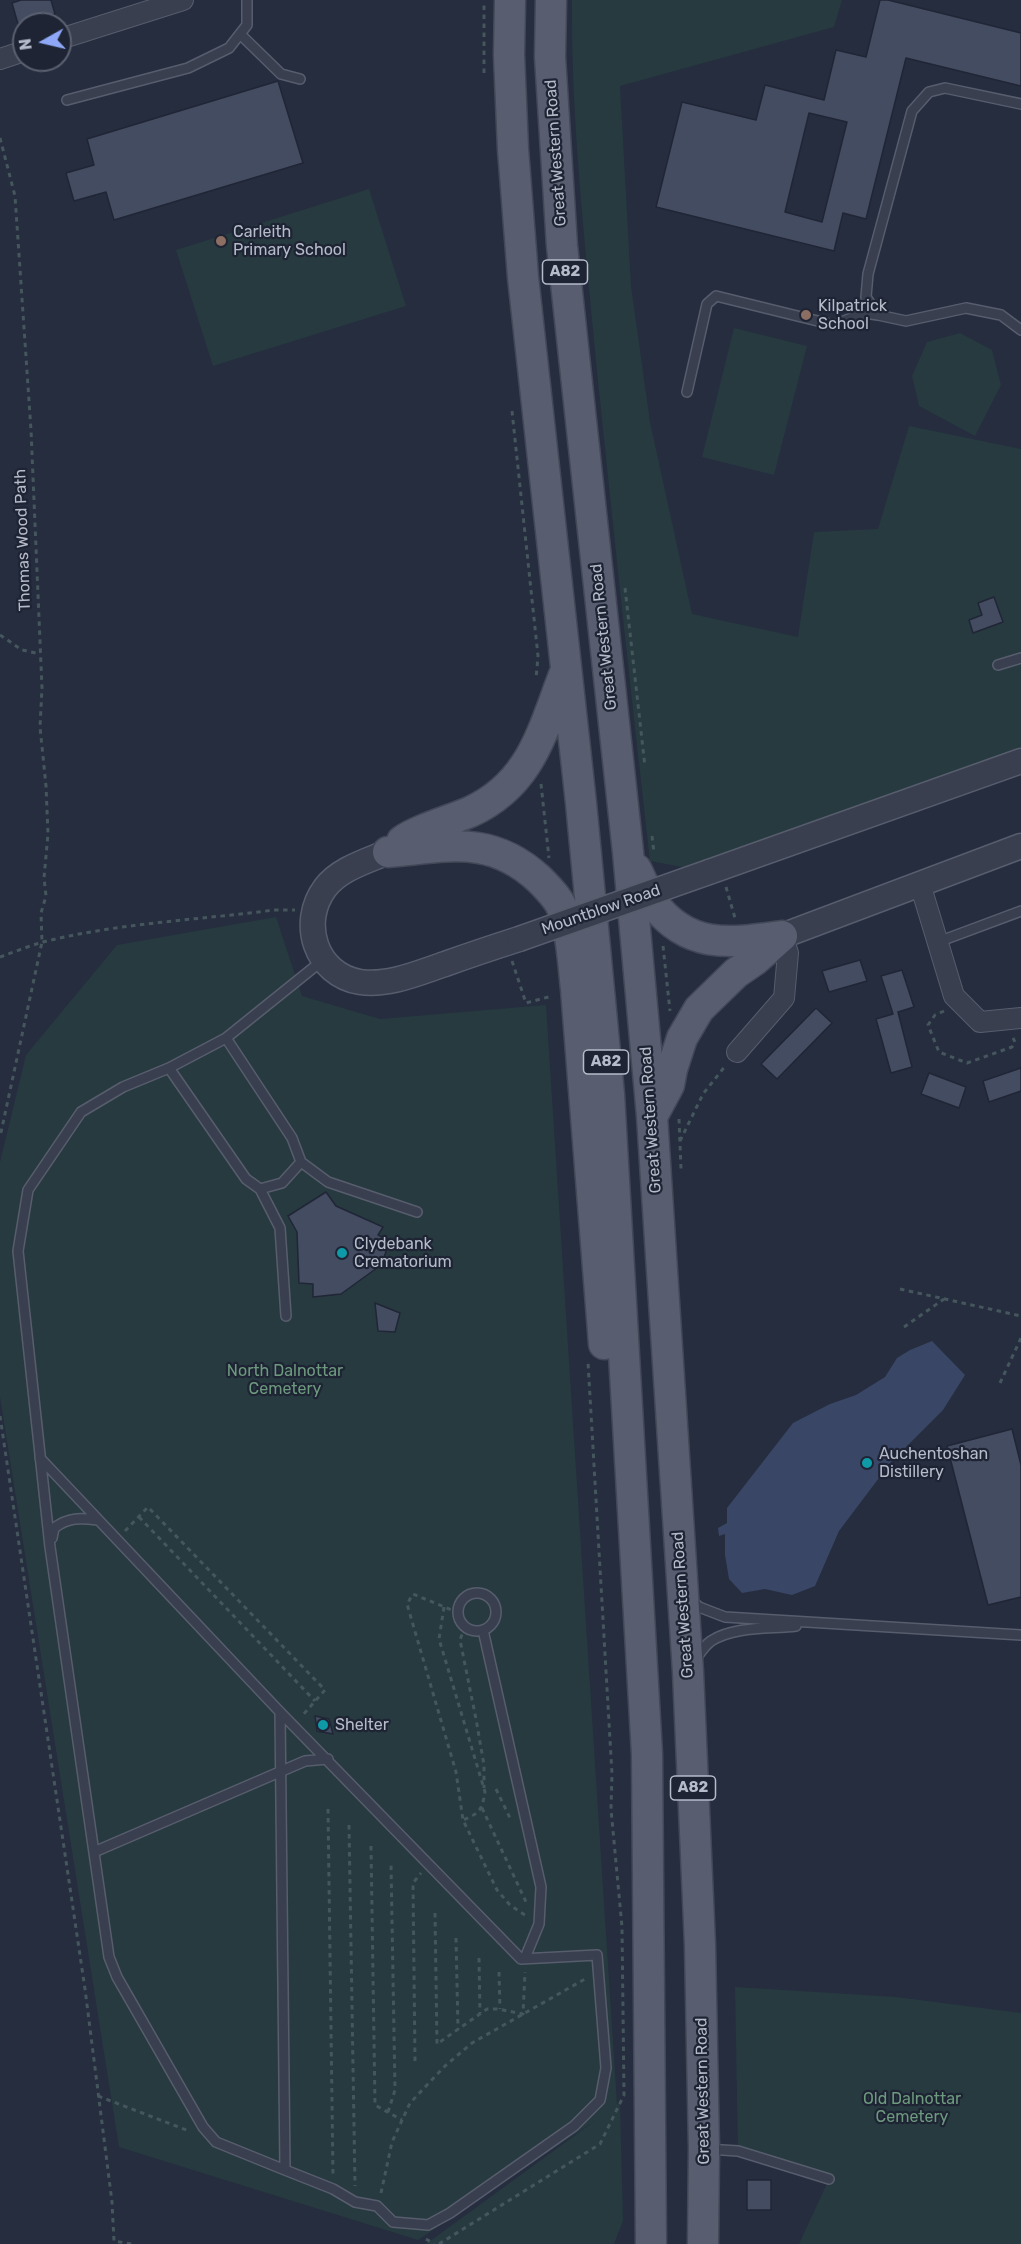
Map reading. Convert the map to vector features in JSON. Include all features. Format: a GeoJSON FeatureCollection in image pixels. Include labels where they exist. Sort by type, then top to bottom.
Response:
{"type":"FeatureCollection","features":[{"type":"Feature","properties":{"kind":"main road","name":"A82"},"geometry":{"type":"LineString","coordinates":[[510,0],[509,55],[513,149],[523,277],[581,803],[609,1094],[647,1754],[650,2241]]}},
{"type":"Feature","properties":{"kind":"main road","name":"Great Western Road"},"geometry":{"type":"LineString","coordinates":[[551,0],[549,57],[562,246],[628,852],[652,1116],[688,1672],[700,1945],[704,2149],[702,2244]]}},
{"type":"Feature","properties":{"kind":"main road"},"geometry":{"type":"LineString","coordinates":[[388,852],[406,838],[484,806],[504,792],[528,763],[566,670]]}},
{"type":"Feature","properties":{"kind":"main road"},"geometry":{"type":"LineString","coordinates":[[388,852],[442,846],[467,846],[490,850],[508,856],[530,871],[547,887],[562,907],[571,942],[576,989],[605,1365],[630,1455]]}},
{"type":"Feature","properties":{"kind":"main road","name":"A82"},"geometry":{"type":"LineString","coordinates":[[628,852],[652,902],[673,924],[689,934],[718,942],[743,942],[782,936]]}},
{"type":"Feature","properties":{"kind":"main road"},"geometry":{"type":"LineString","coordinates":[[652,1116],[669,1085],[682,1038],[699,1009],[736,973],[782,936]]}},
{"type":"Feature","properties":{"kind":"street"},"geometry":{"type":"LineString","coordinates":[[72,35],[183,0]]}},
{"type":"Feature","properties":{"kind":"street","name":"Mountblow Road"},"geometry":{"type":"LineString","coordinates":[[388,852],[355,866],[334,879],[325,888],[312,920],[313,939],[324,960],[336,972],[359,982],[382,982],[515,949],[717,879],[1021,761]]}},
{"type":"Feature","properties":{"kind":"street"},"geometry":{"type":"LineString","coordinates":[[737,1052],[784,998],[788,953],[782,936],[1021,846]]}},
{"type":"Feature","properties":{"kind":"street"},"geometry":{"type":"LineString","coordinates":[[920,884],[954,996],[980,1022],[1015,1018]]}},
{"type":"Feature","properties":{"kind":"lane"},"geometry":{"type":"LineString","coordinates":[[67,100],[188,68],[229,48],[247,25],[248,0]]}},
{"type":"Feature","properties":{"kind":"lane"},"geometry":{"type":"LineString","coordinates":[[240,34],[281,74],[300,79]]}},
{"type":"Feature","properties":{"kind":"lane"},"geometry":{"type":"LineString","coordinates":[[878,315],[866,297],[868,274],[912,111],[929,92],[945,88],[1021,104]]}},
{"type":"Feature","properties":{"kind":"lane"},"geometry":{"type":"LineString","coordinates":[[687,393],[707,304],[716,296],[834,325],[864,313],[906,321],[966,308],[1001,315],[1021,330]]}},
{"type":"Feature","properties":{"kind":"lane"},"geometry":{"type":"LineString","coordinates":[[998,665],[1021,658]]}},
{"type":"Feature","properties":{"kind":"lane"},"geometry":{"type":"LineString","coordinates":[[938,942],[1021,911]]}},
{"type":"Feature","properties":{"kind":"lane"},"geometry":{"type":"LineString","coordinates":[[40,1458],[280,1712],[521,1959],[597,1955],[606,2068],[600,2100],[574,2126],[450,2213],[428,2225],[393,2222],[377,2206],[355,2202],[333,2189],[216,2142],[203,2127],[117,1977],[109,1957],[50,1547],[40,1458],[18,1251],[28,1190],[81,1112],[123,1087],[169,1068],[226,1038],[324,960]]}},
{"type":"Feature","properties":{"kind":"lane"},"geometry":{"type":"LineString","coordinates":[[226,1038],[292,1138],[301,1162],[328,1182],[417,1212]]}},
{"type":"Feature","properties":{"kind":"lane"},"geometry":{"type":"LineString","coordinates":[[169,1068],[246,1179],[260,1189],[280,1228],[286,1316]]}},
{"type":"Feature","properties":{"kind":"lane"},"geometry":{"type":"LineString","coordinates":[[260,1189],[282,1183],[301,1162]]}},
{"type":"Feature","properties":{"kind":"lane"},"geometry":{"type":"LineString","coordinates":[[50,1547],[54,1528],[64,1520],[78,1518],[99,1520]]}},
{"type":"Feature","properties":{"kind":"lane"},"geometry":{"type":"LineString","coordinates":[[682,1590],[699,1607],[725,1617],[1021,1635]]}},
{"type":"Feature","properties":{"kind":"lane"},"geometry":{"type":"LineString","coordinates":[[475,1593],[487,1596],[495,1605],[496,1611],[493,1622],[483,1630],[477,1631],[461,1622],[459,1613],[460,1604],[469,1595],[475,1593]]}},
{"type":"Feature","properties":{"kind":"lane"},"geometry":{"type":"LineString","coordinates":[[688,1672],[702,1649],[719,1637],[739,1632],[826,1623]]}},
{"type":"Feature","properties":{"kind":"lane"},"geometry":{"type":"LineString","coordinates":[[483,1630],[541,1887],[539,1924],[525,1958]]}},
{"type":"Feature","properties":{"kind":"lane"},"geometry":{"type":"LineString","coordinates":[[280,1712],[285,2170]]}},
{"type":"Feature","properties":{"kind":"lane"},"geometry":{"type":"LineString","coordinates":[[94,1852],[305,1761],[328,1760]]}},
{"type":"Feature","properties":{"kind":"lane"},"geometry":{"type":"LineString","coordinates":[[704,2149],[738,2151],[829,2179]]}},
{"type":"Feature","properties":{"kind":"path","name":"Thomas Wood Path"},"geometry":{"type":"LineString","coordinates":[[0,138],[16,207],[29,408],[40,654],[40,727],[48,834],[44,878],[46,896],[41,913],[42,942],[0,1137]]}},
{"type":"Feature","properties":{"kind":"path"},"geometry":{"type":"LineString","coordinates":[[0,635],[22,650],[40,654]]}},
{"type":"Feature","properties":{"kind":"path"},"geometry":{"type":"LineString","coordinates":[[717,879],[737,926]]}},
{"type":"Feature","properties":{"kind":"path"},"geometry":{"type":"LineString","coordinates":[[0,957],[42,942],[144,924],[274,910],[315,910]]}},
{"type":"Feature","properties":{"kind":"path"},"geometry":{"type":"LineString","coordinates":[[515,949],[526,1003],[576,989]]}},
{"type":"Feature","properties":{"kind":"path"},"geometry":{"type":"LineString","coordinates":[[961,1003],[935,1015],[928,1024],[939,1052],[967,1063],[1012,1047],[1015,1042],[1015,1018]]}},
{"type":"Feature","properties":{"kind":"path"},"geometry":{"type":"LineString","coordinates":[[680,1142],[703,1094],[716,1075],[737,1052]]}},
{"type":"Feature","properties":{"kind":"path"},"geometry":{"type":"LineString","coordinates":[[900,1289],[1021,1316]]}},
{"type":"Feature","properties":{"kind":"path"},"geometry":{"type":"LineString","coordinates":[[904,1327],[944,1299]]}},
{"type":"Feature","properties":{"kind":"path"},"geometry":{"type":"LineString","coordinates":[[1000,1383],[1021,1338]]}},
{"type":"Feature","properties":{"kind":"path"},"geometry":{"type":"LineString","coordinates":[[0,1416],[85,1989],[112,2202],[114,2241],[132,2244]]}},
{"type":"Feature","properties":{"kind":"path"},"geometry":{"type":"LineString","coordinates":[[117,1539],[148,1507],[325,1690],[294,1725]]}},
{"type":"Feature","properties":{"kind":"path"},"geometry":{"type":"LineString","coordinates":[[139,1517],[315,1701]]}},
{"type":"Feature","properties":{"kind":"path"},"geometry":{"type":"LineString","coordinates":[[459,1613],[413,1594],[407,1604],[456,1772],[464,1821],[497,1890],[510,1905],[539,1924]]}},
{"type":"Feature","properties":{"kind":"path"},"geometry":{"type":"LineString","coordinates":[[444,1607],[439,1639],[484,1792]]}},
{"type":"Feature","properties":{"kind":"path"},"geometry":{"type":"LineString","coordinates":[[465,1626],[460,1641],[484,1766],[483,1808],[527,1905]]}},
{"type":"Feature","properties":{"kind":"path"},"geometry":{"type":"LineString","coordinates":[[439,2244],[600,2144],[624,2095],[622,1927],[611,1809],[612,1774],[606,1687]]}},
{"type":"Feature","properties":{"kind":"path"},"geometry":{"type":"LineString","coordinates":[[464,1821],[483,1808]]}},
{"type":"Feature","properties":{"kind":"path"},"geometry":{"type":"LineString","coordinates":[[328,1809],[333,2189]]}},
{"type":"Feature","properties":{"kind":"path"},"geometry":{"type":"LineString","coordinates":[[349,1825],[355,2202]]}},
{"type":"Feature","properties":{"kind":"path"},"geometry":{"type":"LineString","coordinates":[[371,1846],[375,2105],[402,2120]]}},
{"type":"Feature","properties":{"kind":"path"},"geometry":{"type":"LineString","coordinates":[[415,2061],[413,1883],[429,1863]]}},
{"type":"Feature","properties":{"kind":"path"},"geometry":{"type":"LineString","coordinates":[[388,2112],[395,2090],[391,1864]]}},
{"type":"Feature","properties":{"kind":"path"},"geometry":{"type":"LineString","coordinates":[[531,1912],[539,1924]]}},
{"type":"Feature","properties":{"kind":"path"},"geometry":{"type":"LineString","coordinates":[[435,1913],[437,2044],[487,2008],[523,2014]]}},
{"type":"Feature","properties":{"kind":"path"},"geometry":{"type":"LineString","coordinates":[[456,1938],[458,2029]]}},
{"type":"Feature","properties":{"kind":"path"},"geometry":{"type":"LineString","coordinates":[[479,1958],[480,2013]]}},
{"type":"Feature","properties":{"kind":"path"},"geometry":{"type":"LineString","coordinates":[[523,2014],[525,1958]]}},
{"type":"Feature","properties":{"kind":"path"},"geometry":{"type":"LineString","coordinates":[[500,1972],[500,2009]]}},
{"type":"Feature","properties":{"kind":"path"},"geometry":{"type":"LineString","coordinates":[[377,2206],[392,2142],[410,2103],[445,2066],[472,2043],[584,1980],[598,1977]]}},
{"type":"Feature","properties":{"kind":"path"},"geometry":{"type":"LineString","coordinates":[[98,2096],[216,2142]]}},
{"type":"Feature","properties":{"kind":"green space"},"geometry":{"type":"Polygon","coordinates":[[[572,0],[842,0],[834,27],[620,86],[631,286],[650,422],[692,614],[798,637],[814,532],[878,529],[909,426],[1021,449],[1021,761],[709,872],[650,861],[583,226],[576,136],[572,0]]]}},
{"type":"Feature","properties":{"kind":"green space"},"geometry":{"type":"Polygon","coordinates":[[[369,189],[406,306],[213,366],[176,250],[369,189]]]}},
{"type":"Feature","properties":{"kind":"green space"},"geometry":{"type":"Polygon","coordinates":[[[734,328],[807,346],[774,475],[702,457],[734,328]]]}},
{"type":"Feature","properties":{"kind":"green space"},"geometry":{"type":"Polygon","coordinates":[[[960,333],[992,350],[1001,385],[975,436],[919,406],[912,376],[927,342],[960,333]]]}},
{"type":"Feature","properties":{"kind":"green space","name":"North Dalnottar Cemetery"},"geometry":{"type":"Polygon","coordinates":[[[276,917],[302,996],[380,1019],[546,1005],[617,2104],[620,2103],[623,2221],[614,2244],[426,2244],[596,2120],[418,2240],[119,2147],[0,1397],[0,1162],[26,1055],[117,945],[276,917]]]}},
{"type":"Feature","properties":{"kind":"green space","name":"Old Dalnottar Cemetery"},"geometry":{"type":"Polygon","coordinates":[[[735,1987],[896,1997],[1021,2013],[1021,2244],[799,2244],[829,2179],[738,2151],[735,1987]]]}},
{"type":"Feature","properties":{"kind":"water"},"geometry":{"type":"Polygon","coordinates":[[[932,1341],[965,1375],[943,1410],[891,1462],[839,1531],[815,1586],[792,1595],[765,1589],[742,1593],[729,1579],[725,1555],[725,1534],[719,1536],[718,1528],[727,1523],[727,1508],[793,1423],[830,1404],[856,1395],[885,1377],[897,1358],[932,1341]]]}},
{"type":"Feature","properties":{"kind":"building"},"geometry":{"type":"Polygon","coordinates":[[[21,0],[51,0],[54,12],[15,12],[12,3],[21,0]]]}},
{"type":"Feature","properties":{"kind":"building"},"geometry":{"type":"Polygon","coordinates":[[[880,0],[888,0],[1021,33],[1021,86],[906,58],[866,219],[843,213],[834,251],[656,207],[682,102],[756,120],[765,85],[824,100],[836,50],[866,57],[880,0]],[[809,113],[785,212],[822,222],[847,122],[809,113]]]}},
{"type":"Feature","properties":{"kind":"building"},"geometry":{"type":"Polygon","coordinates":[[[278,81],[303,163],[114,220],[106,192],[74,201],[66,173],[94,165],[87,139],[278,81]]]}},
{"type":"Feature","properties":{"kind":"building"},"geometry":{"type":"Polygon","coordinates":[[[994,597],[1003,622],[973,633],[969,620],[982,615],[978,603],[994,597]]]}},
{"type":"Feature","properties":{"kind":"building"},"geometry":{"type":"Polygon","coordinates":[[[860,960],[867,981],[829,992],[822,971],[860,960]]]}},
{"type":"Feature","properties":{"kind":"building"},"geometry":{"type":"Polygon","coordinates":[[[902,970],[914,1007],[898,1012],[912,1067],[891,1073],[876,1019],[893,1014],[881,976],[902,970]]]}},
{"type":"Feature","properties":{"kind":"building"},"geometry":{"type":"Polygon","coordinates":[[[816,1008],[832,1023],[777,1079],[761,1064],[816,1008]]]}},
{"type":"Feature","properties":{"kind":"building"},"geometry":{"type":"Polygon","coordinates":[[[1021,1068],[1021,1091],[989,1102],[983,1081],[1021,1068]]]}},
{"type":"Feature","properties":{"kind":"building"},"geometry":{"type":"Polygon","coordinates":[[[929,1073],[966,1087],[959,1108],[921,1094],[929,1073]]]}},
{"type":"Feature","properties":{"kind":"building","name":"Clydebank Crematorium"},"geometry":{"type":"Polygon","coordinates":[[[326,1192],[336,1206],[383,1227],[378,1235],[390,1241],[381,1265],[341,1294],[313,1297],[313,1284],[299,1283],[297,1232],[288,1216],[326,1192]]]}},
{"type":"Feature","properties":{"kind":"building"},"geometry":{"type":"Polygon","coordinates":[[[375,1303],[400,1313],[395,1332],[378,1331],[375,1303]]]}},
{"type":"Feature","properties":{"kind":"building"},"geometry":{"type":"Polygon","coordinates":[[[1012,1429],[1021,1465],[1021,1597],[988,1605],[947,1446],[1012,1429]]]}},
{"type":"Feature","properties":{"kind":"building","name":"Shelter"},"geometry":{"type":"Polygon","coordinates":[[[315,1716],[329,1719],[333,1734],[317,1731],[315,1716]]]}},
{"type":"Feature","properties":{"kind":"building"},"geometry":{"type":"Polygon","coordinates":[[[747,2180],[771,2180],[771,2210],[747,2210],[747,2180]]]}},
{"type":"Feature","properties":{"kind":"place","name":"Carleith Primary School"},"geometry":{"type":"Point","coordinates":[221,241]}},
{"type":"Feature","properties":{"kind":"place","name":"Kilpatrick School"},"geometry":{"type":"Point","coordinates":[806,315]}},
{"type":"Feature","properties":{"kind":"place","name":"Clydebank Crematorium"},"geometry":{"type":"Point","coordinates":[342,1253]}},
{"type":"Feature","properties":{"kind":"place","name":"Auchentoshan Distillery"},"geometry":{"type":"Point","coordinates":[867,1463]}},
{"type":"Feature","properties":{"kind":"place","name":"Shelter"},"geometry":{"type":"Point","coordinates":[323,1725]}}]}
